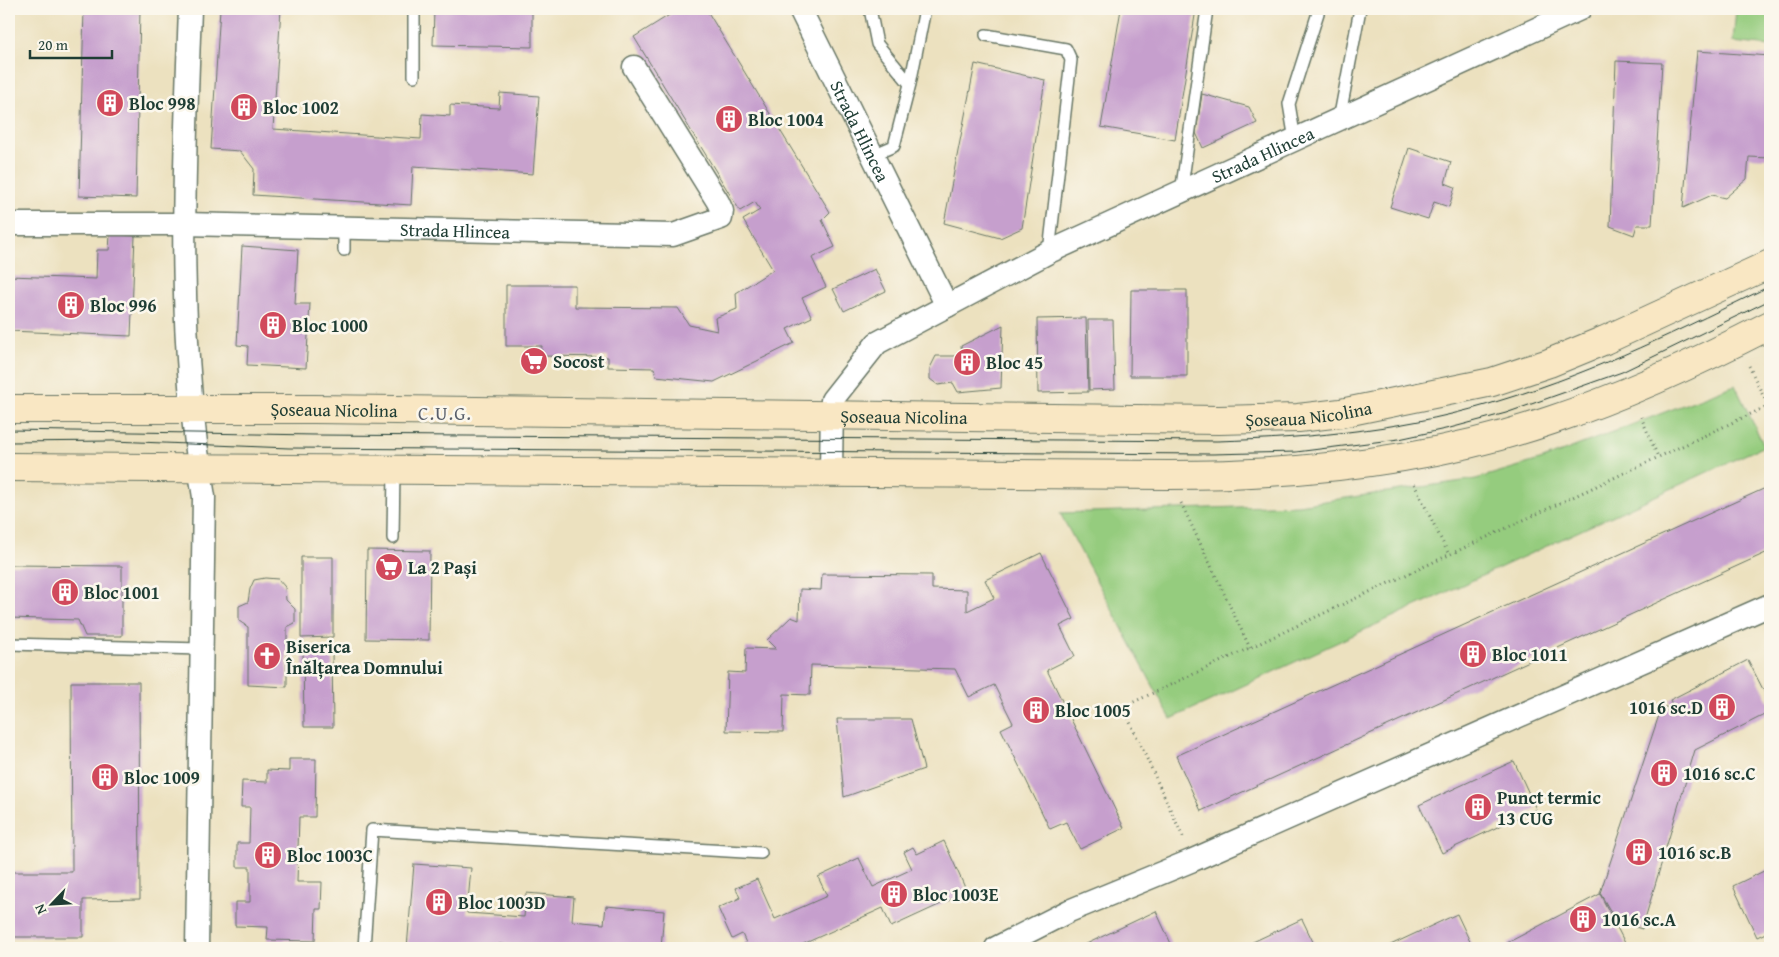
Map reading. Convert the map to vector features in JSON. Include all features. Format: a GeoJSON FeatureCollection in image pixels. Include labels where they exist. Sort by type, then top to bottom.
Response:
{"type":"FeatureCollection","features":[{"type":"Feature","properties":{"kind":"main road","name":"Șoseaua Nicolina"},"geometry":{"type":"LineString","coordinates":[[9,409],[192,409],[1219,420],[1298,418],[1341,413],[1461,389],[1549,363],[1605,340],[1770,264]]}},
{"type":"Feature","properties":{"kind":"main road"},"geometry":{"type":"LineString","coordinates":[[9,466],[1169,475],[1299,472],[1401,458],[1508,434],[1553,420],[1630,391],[1770,325]]}},
{"type":"Feature","properties":{"kind":"street"},"geometry":{"type":"LineString","coordinates":[[190,9],[183,224],[192,409],[204,497],[197,948]]}},
{"type":"Feature","properties":{"kind":"street","name":"Strada Hlincea"},"geometry":{"type":"LineString","coordinates":[[800,9],[947,306]]}},
{"type":"Feature","properties":{"kind":"street","name":"Strada Hlincea"},"geometry":{"type":"LineString","coordinates":[[831,472],[832,400],[877,343],[1049,252],[1577,10]]}},
{"type":"Feature","properties":{"kind":"street","name":"Strada Hlincea"},"geometry":{"type":"LineString","coordinates":[[9,224],[183,224],[344,239],[674,235],[722,218],[722,211],[718,202],[634,67]]}},
{"type":"Feature","properties":{"kind":"street"},"geometry":{"type":"LineString","coordinates":[[996,948],[1069,911],[1193,860],[1770,605]]}},
{"type":"Feature","properties":{"kind":"lane"},"geometry":{"type":"LineString","coordinates":[[414,9],[414,76]]}},
{"type":"Feature","properties":{"kind":"lane"},"geometry":{"type":"LineString","coordinates":[[870,9],[877,44],[910,84]]}},
{"type":"Feature","properties":{"kind":"lane"},"geometry":{"type":"LineString","coordinates":[[873,155],[894,146],[910,84],[925,9]]}},
{"type":"Feature","properties":{"kind":"lane"},"geometry":{"type":"LineString","coordinates":[[1182,192],[1207,9]]}},
{"type":"Feature","properties":{"kind":"lane"},"geometry":{"type":"LineString","coordinates":[[1339,120],[1360,9]]}},
{"type":"Feature","properties":{"kind":"lane"},"geometry":{"type":"LineString","coordinates":[[1295,140],[1289,104],[1318,13]]}},
{"type":"Feature","properties":{"kind":"lane"},"geometry":{"type":"LineString","coordinates":[[986,35],[1066,49],[1071,60],[1049,252]]}},
{"type":"Feature","properties":{"kind":"lane"},"geometry":{"type":"LineString","coordinates":[[393,538],[394,468]]}},
{"type":"Feature","properties":{"kind":"lane"},"geometry":{"type":"LineString","coordinates":[[9,644],[201,649]]}},
{"type":"Feature","properties":{"kind":"lane"},"geometry":{"type":"LineString","coordinates":[[364,948],[372,830],[761,853]]}},
{"type":"Feature","properties":{"kind":"path"},"geometry":{"type":"LineString","coordinates":[[1193,860],[1123,707],[1769,406],[1738,341]]}},
{"type":"Feature","properties":{"kind":"path"},"geometry":{"type":"LineString","coordinates":[[1630,391],[1658,457]]}},
{"type":"Feature","properties":{"kind":"path"},"geometry":{"type":"LineString","coordinates":[[1401,458],[1449,555]]}},
{"type":"Feature","properties":{"kind":"path"},"geometry":{"type":"LineString","coordinates":[[1169,475],[1250,648]]}},
{"type":"Feature","properties":{"kind":"green space"},"geometry":{"type":"Polygon","coordinates":[[[1736,9],[1770,9],[1770,46],[1733,42],[1736,9]]]}},
{"type":"Feature","properties":{"kind":"green space"},"geometry":{"type":"Polygon","coordinates":[[[1735,385],[1764,446],[1171,719],[1060,513],[1298,505],[1476,479],[1543,459],[1735,385]]]}},
{"type":"Feature","properties":{"kind":"building","name":"Bloc 998"},"geometry":{"type":"Polygon","coordinates":[[[84,9],[140,9],[136,198],[79,196],[84,9]]]}},
{"type":"Feature","properties":{"kind":"building","name":"Bloc 1002"},"geometry":{"type":"Polygon","coordinates":[[[220,9],[281,9],[273,129],[421,139],[422,114],[450,116],[450,105],[499,108],[500,93],[539,96],[533,174],[413,166],[411,205],[253,195],[254,169],[240,151],[211,149],[220,9]]]}},
{"type":"Feature","properties":{"kind":"building"},"geometry":{"type":"Polygon","coordinates":[[[434,9],[532,9],[532,47],[433,45],[434,9]]]}},
{"type":"Feature","properties":{"kind":"building","name":"Bloc 1004"},"geometry":{"type":"Polygon","coordinates":[[[679,9],[706,9],[830,212],[822,220],[835,247],[812,258],[826,287],[802,298],[812,317],[787,329],[794,343],[714,382],[656,376],[654,368],[608,367],[608,357],[541,356],[542,346],[506,346],[506,285],[575,285],[575,307],[678,308],[689,325],[717,331],[715,318],[737,309],[736,293],[773,270],[743,220],[760,210],[755,202],[740,211],[634,37],[679,9]]]}},
{"type":"Feature","properties":{"kind":"building"},"geometry":{"type":"Polygon","coordinates":[[[1121,9],[1196,9],[1175,140],[1101,127],[1121,9]]]}},
{"type":"Feature","properties":{"kind":"building"},"geometry":{"type":"Polygon","coordinates":[[[1697,51],[1770,56],[1770,158],[1749,157],[1747,179],[1725,198],[1712,195],[1683,208],[1697,51]]]}},
{"type":"Feature","properties":{"kind":"building"},"geometry":{"type":"Polygon","coordinates":[[[1616,61],[1662,63],[1652,225],[1637,225],[1634,235],[1610,226],[1616,61]]]}},
{"type":"Feature","properties":{"kind":"building"},"geometry":{"type":"Polygon","coordinates":[[[975,64],[1045,80],[1022,228],[1000,238],[944,223],[975,64]]]}},
{"type":"Feature","properties":{"kind":"building"},"geometry":{"type":"Polygon","coordinates":[[[1202,94],[1249,107],[1257,123],[1203,148],[1196,133],[1202,94]]]}},
{"type":"Feature","properties":{"kind":"building"},"geometry":{"type":"Polygon","coordinates":[[[1409,148],[1451,162],[1445,183],[1455,187],[1449,207],[1434,202],[1428,219],[1390,207],[1409,148]]]}},
{"type":"Feature","properties":{"kind":"building","name":"Bloc 996"},"geometry":{"type":"Polygon","coordinates":[[[110,235],[135,236],[131,336],[9,331],[9,276],[96,279],[97,250],[109,250],[110,235]]]}},
{"type":"Feature","properties":{"kind":"building","name":"Bloc 1000"},"geometry":{"type":"Polygon","coordinates":[[[242,246],[298,250],[295,304],[310,304],[306,368],[247,365],[248,346],[237,345],[242,246]]]}},
{"type":"Feature","properties":{"kind":"building"},"geometry":{"type":"Polygon","coordinates":[[[875,269],[886,291],[844,311],[833,289],[875,269]]]}},
{"type":"Feature","properties":{"kind":"building"},"geometry":{"type":"Polygon","coordinates":[[[1131,290],[1187,290],[1187,376],[1130,376],[1131,290]]]}},
{"type":"Feature","properties":{"kind":"building"},"geometry":{"type":"Polygon","coordinates":[[[1086,318],[1088,392],[1038,393],[1037,319],[1086,318]]]}},
{"type":"Feature","properties":{"kind":"building"},"geometry":{"type":"Polygon","coordinates":[[[1088,320],[1113,320],[1115,389],[1089,390],[1088,320]]]}},
{"type":"Feature","properties":{"kind":"building","name":"Bloc 45"},"geometry":{"type":"Polygon","coordinates":[[[1003,325],[1001,388],[958,392],[953,383],[938,385],[930,379],[930,368],[936,356],[963,356],[961,346],[1003,325]]]}},
{"type":"Feature","properties":{"kind":"building","name":"Bloc 1011"},"geometry":{"type":"Polygon","coordinates":[[[1770,486],[1770,551],[1201,811],[1176,756],[1770,486]]]}},
{"type":"Feature","properties":{"kind":"building"},"geometry":{"type":"Polygon","coordinates":[[[367,550],[430,551],[429,640],[366,639],[367,550]]]}},
{"type":"Feature","properties":{"kind":"building","name":"Bloc 1005"},"geometry":{"type":"Polygon","coordinates":[[[1041,553],[1074,619],[1060,626],[1075,656],[1047,670],[1124,828],[1080,849],[1066,822],[1050,829],[1001,729],[1013,723],[994,685],[969,697],[955,669],[811,665],[810,695],[784,694],[783,732],[726,731],[728,672],[745,673],[746,648],[776,649],[767,640],[791,617],[799,620],[800,589],[821,590],[822,574],[932,575],[932,589],[967,590],[967,611],[994,598],[985,580],[1041,553]]]}},
{"type":"Feature","properties":{"kind":"building"},"geometry":{"type":"Polygon","coordinates":[[[301,557],[333,557],[333,637],[301,638],[301,557]]]}},
{"type":"Feature","properties":{"kind":"building","name":"Bloc 1001"},"geometry":{"type":"Polygon","coordinates":[[[9,565],[122,566],[122,636],[85,636],[78,620],[9,618],[9,565]]]}},
{"type":"Feature","properties":{"kind":"building","name":"Biserica Înălțarea Domnului"},"geometry":{"type":"Polygon","coordinates":[[[265,578],[278,579],[285,587],[286,600],[295,609],[295,623],[287,627],[287,687],[248,685],[248,627],[239,621],[239,606],[248,602],[254,580],[265,578]]]}},
{"type":"Feature","properties":{"kind":"building"},"geometry":{"type":"Polygon","coordinates":[[[303,650],[332,650],[333,727],[304,727],[303,650]]]}},
{"type":"Feature","properties":{"kind":"building"},"geometry":{"type":"Polygon","coordinates":[[[1748,660],[1770,703],[1770,712],[1695,750],[1642,929],[1616,921],[1600,893],[1662,706],[1675,710],[1670,700],[1748,660]]]}},
{"type":"Feature","properties":{"kind":"building","name":"Bloc 1009"},"geometry":{"type":"Polygon","coordinates":[[[71,682],[139,682],[140,899],[83,900],[83,937],[9,937],[9,872],[72,872],[71,682]]]}},
{"type":"Feature","properties":{"kind":"building"},"geometry":{"type":"Polygon","coordinates":[[[837,719],[911,719],[924,769],[844,797],[837,719]]]}},
{"type":"Feature","properties":{"kind":"building","name":"Bloc 1003C"},"geometry":{"type":"Polygon","coordinates":[[[289,759],[316,759],[315,817],[299,817],[297,882],[322,882],[321,909],[316,909],[315,941],[267,940],[268,927],[235,926],[235,902],[250,902],[250,867],[237,867],[237,843],[249,843],[250,807],[241,807],[242,781],[267,782],[267,770],[289,771],[289,759]]]}},
{"type":"Feature","properties":{"kind":"building","name":"Punct termic 13 CUG"},"geometry":{"type":"Polygon","coordinates":[[[1514,761],[1536,809],[1442,853],[1419,805],[1514,761]]]}},
{"type":"Feature","properties":{"kind":"building","name":"Bloc 1003E"},"geometry":{"type":"Polygon","coordinates":[[[944,841],[967,892],[891,927],[883,908],[801,945],[803,948],[735,948],[746,943],[742,934],[732,939],[718,908],[740,898],[736,888],[757,879],[775,919],[827,896],[818,877],[859,858],[873,887],[912,869],[904,852],[913,847],[917,854],[944,841]]]}},
{"type":"Feature","properties":{"kind":"building","name":"Bloc 1003D"},"geometry":{"type":"Polygon","coordinates":[[[414,864],[471,868],[467,913],[524,917],[526,893],[574,897],[572,921],[604,924],[606,906],[664,911],[661,948],[554,948],[499,944],[498,948],[407,948],[414,864]]]}},
{"type":"Feature","properties":{"kind":"building"},"geometry":{"type":"Polygon","coordinates":[[[1770,868],[1770,931],[1757,937],[1733,886],[1770,868]]]}},
{"type":"Feature","properties":{"kind":"building","name":"1016 sc.A"},"geometry":{"type":"Polygon","coordinates":[[[1600,894],[1627,947],[1510,948],[1507,943],[1600,894]]]}},
{"type":"Feature","properties":{"kind":"building"},"geometry":{"type":"Polygon","coordinates":[[[1156,911],[1173,948],[1078,948],[1156,911]]]}},
{"type":"Feature","properties":{"kind":"building"},"geometry":{"type":"Polygon","coordinates":[[[1457,914],[1473,948],[1384,948],[1457,914]]]}},
{"type":"Feature","properties":{"kind":"building"},"geometry":{"type":"Polygon","coordinates":[[[1302,919],[1316,948],[1240,948],[1302,919]]]}},
{"type":"Feature","properties":{"kind":"tram line"},"geometry":{"type":"LineString","coordinates":[[9,430],[316,435],[1217,441],[1290,437],[1399,425],[1435,418],[1505,399],[1607,362],[1673,333],[1770,286]]}},
{"type":"Feature","properties":{"kind":"tram line"},"geometry":{"type":"LineString","coordinates":[[9,442],[113,441],[289,448],[1212,454],[1296,452],[1399,439],[1506,413],[1622,372],[1770,300]]}},
{"type":"Feature","properties":{"kind":"place","name":"Bloc 998"},"geometry":{"type":"Point","coordinates":[110,103]}},
{"type":"Feature","properties":{"kind":"place","name":"Bloc 1002"},"geometry":{"type":"Point","coordinates":[244,107]}},
{"type":"Feature","properties":{"kind":"place","name":"Bloc 1004"},"geometry":{"type":"Point","coordinates":[729,119]}},
{"type":"Feature","properties":{"kind":"place","name":"Bloc 996"},"geometry":{"type":"Point","coordinates":[71,305]}},
{"type":"Feature","properties":{"kind":"place","name":"Bloc 1000"},"geometry":{"type":"Point","coordinates":[273,325]}},
{"type":"Feature","properties":{"kind":"place","name":"Socost"},"geometry":{"type":"Point","coordinates":[534,361]}},
{"type":"Feature","properties":{"kind":"place","name":"Bloc 45"},"geometry":{"type":"Point","coordinates":[967,362]}},
{"type":"Feature","properties":{"kind":"place","name":"La 2 Pași"},"geometry":{"type":"Point","coordinates":[389,567]}},
{"type":"Feature","properties":{"kind":"place","name":"Bloc 1001"},"geometry":{"type":"Point","coordinates":[65,592]}},
{"type":"Feature","properties":{"kind":"place","name":"Bloc 1011"},"geometry":{"type":"Point","coordinates":[1473,654]}},
{"type":"Feature","properties":{"kind":"place","name":"Biserica Înălțarea Domnului"},"geometry":{"type":"Point","coordinates":[267,656]}},
{"type":"Feature","properties":{"kind":"place","name":"1016 sc.D"},"geometry":{"type":"Point","coordinates":[1722,707]}},
{"type":"Feature","properties":{"kind":"place","name":"Bloc 1005"},"geometry":{"type":"Point","coordinates":[1036,710]}},
{"type":"Feature","properties":{"kind":"place","name":"1016 sc.C"},"geometry":{"type":"Point","coordinates":[1664,773]}},
{"type":"Feature","properties":{"kind":"place","name":"Bloc 1009"},"geometry":{"type":"Point","coordinates":[105,777]}},
{"type":"Feature","properties":{"kind":"place","name":"Punct termic 13 CUG"},"geometry":{"type":"Point","coordinates":[1478,807]}},
{"type":"Feature","properties":{"kind":"place","name":"1016 sc.B"},"geometry":{"type":"Point","coordinates":[1639,852]}},
{"type":"Feature","properties":{"kind":"place","name":"Bloc 1003C"},"geometry":{"type":"Point","coordinates":[268,855]}},
{"type":"Feature","properties":{"kind":"place","name":"Bloc 1003E"},"geometry":{"type":"Point","coordinates":[894,894]}},
{"type":"Feature","properties":{"kind":"place","name":"Bloc 1003D"},"geometry":{"type":"Point","coordinates":[439,902]}},
{"type":"Feature","properties":{"kind":"place","name":"1016 sc.A"},"geometry":{"type":"Point","coordinates":[1583,919]}},
{"type":"Feature","properties":{"kind":"district","name":"C.U.G."},"geometry":{"type":"Point","coordinates":[445,413]}}]}
